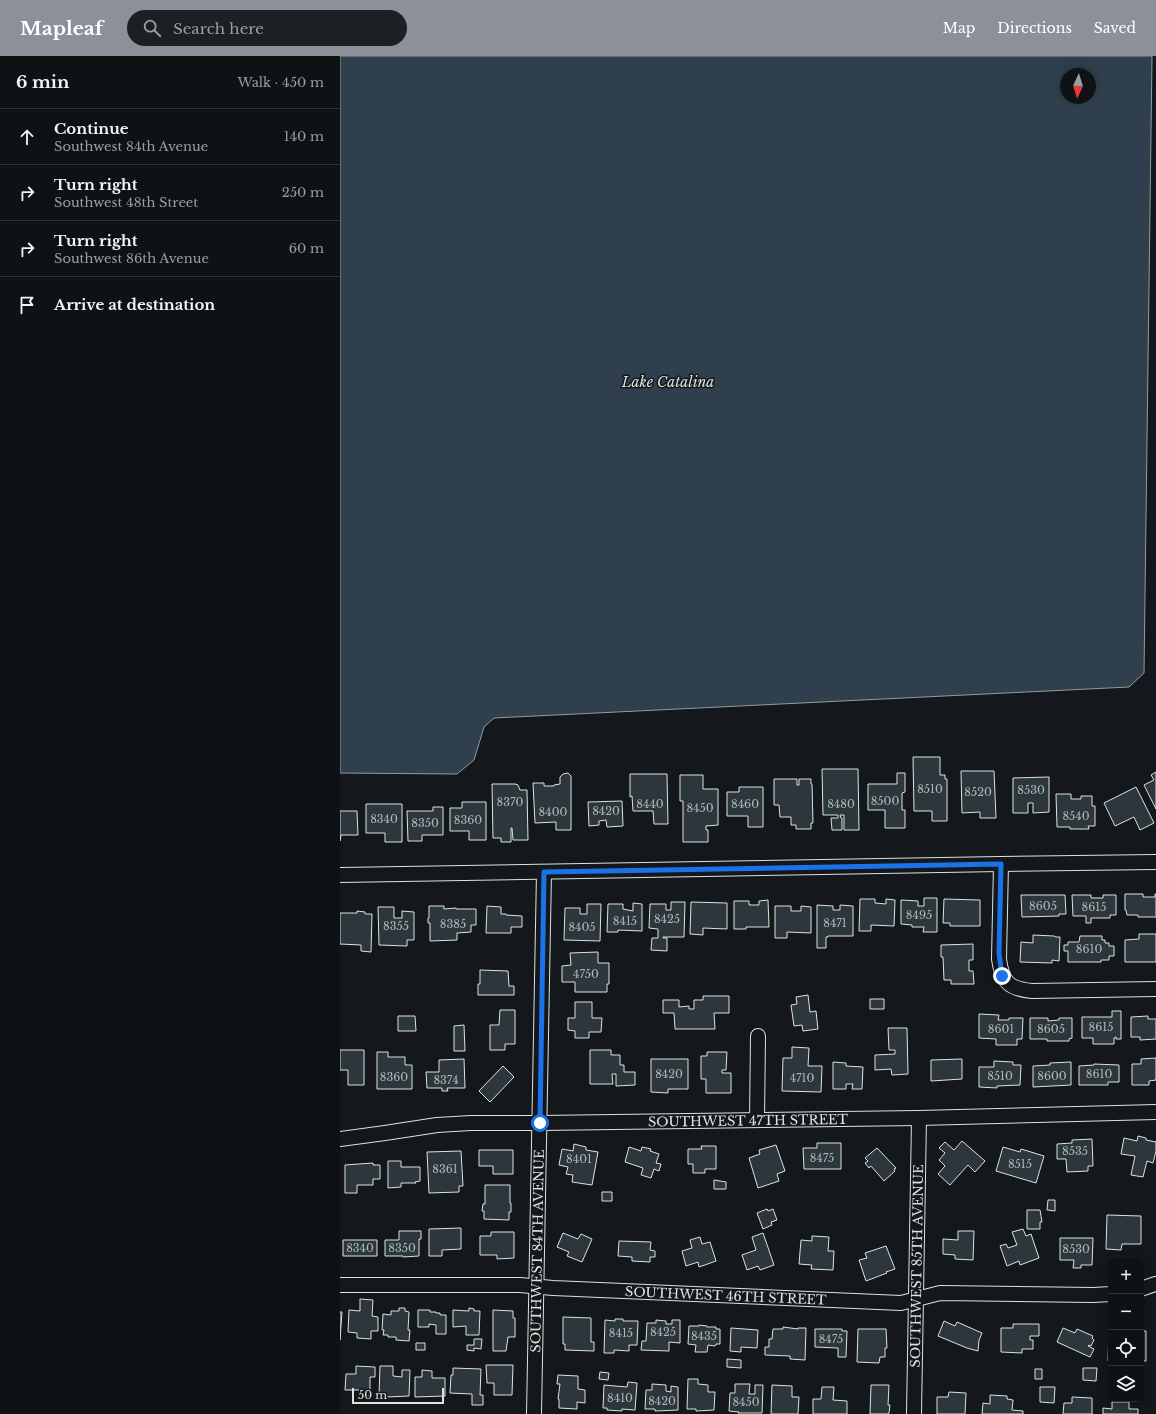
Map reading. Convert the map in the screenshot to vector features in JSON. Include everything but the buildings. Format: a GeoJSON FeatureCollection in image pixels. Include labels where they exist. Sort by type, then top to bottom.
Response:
{"type":"FeatureCollection","features":[{"type":"Feature","properties":{"kind":"street"},"geometry":{"type":"LineString","coordinates":[[340,875],[1156,862]]}},
{"type":"Feature","properties":{"kind":"street"},"geometry":{"type":"LineString","coordinates":[[1001,864],[1000,971],[1004,979],[1011,986],[1026,990],[1156,989]]}},
{"type":"Feature","properties":{"kind":"street","name":"SOUTHWEST 84TH AVENUE"},"geometry":{"type":"LineString","coordinates":[[534,1414],[544,872]]}},
{"type":"Feature","properties":{"kind":"street"},"geometry":{"type":"LineString","coordinates":[[757,1120],[758,1036]]}},
{"type":"Feature","properties":{"kind":"street","name":"SOUTHWEST 47TH STREET"},"geometry":{"type":"LineString","coordinates":[[340,1139],[437,1125],[471,1123],[919,1118],[1156,1112]]}},
{"type":"Feature","properties":{"kind":"street","name":"SOUTHWEST 85TH AVENUE"},"geometry":{"type":"LineString","coordinates":[[914,1414],[919,1118]]}},
{"type":"Feature","properties":{"kind":"street"},"geometry":{"type":"LineString","coordinates":[[1144,1288],[1154,1284]]}},
{"type":"Feature","properties":{"kind":"street","name":"SOUTHWEST 46TH STREET"},"geometry":{"type":"LineString","coordinates":[[340,1285],[520,1285],[901,1303],[940,1292],[1108,1294]]}},
{"type":"Feature","properties":{"kind":"water","name":"Lake Catalina"},"geometry":{"type":"Polygon","coordinates":[[[340,56],[1152,56],[1144,673],[1129,687],[494,718],[484,727],[474,760],[457,774],[340,773],[340,56]]]}},
{"type":"Feature","properties":{"kind":"route"},"geometry":{"type":"LineString","coordinates":[[540,1123],[544,872],[1001,864],[999,960],[1002,976]]}}]}
